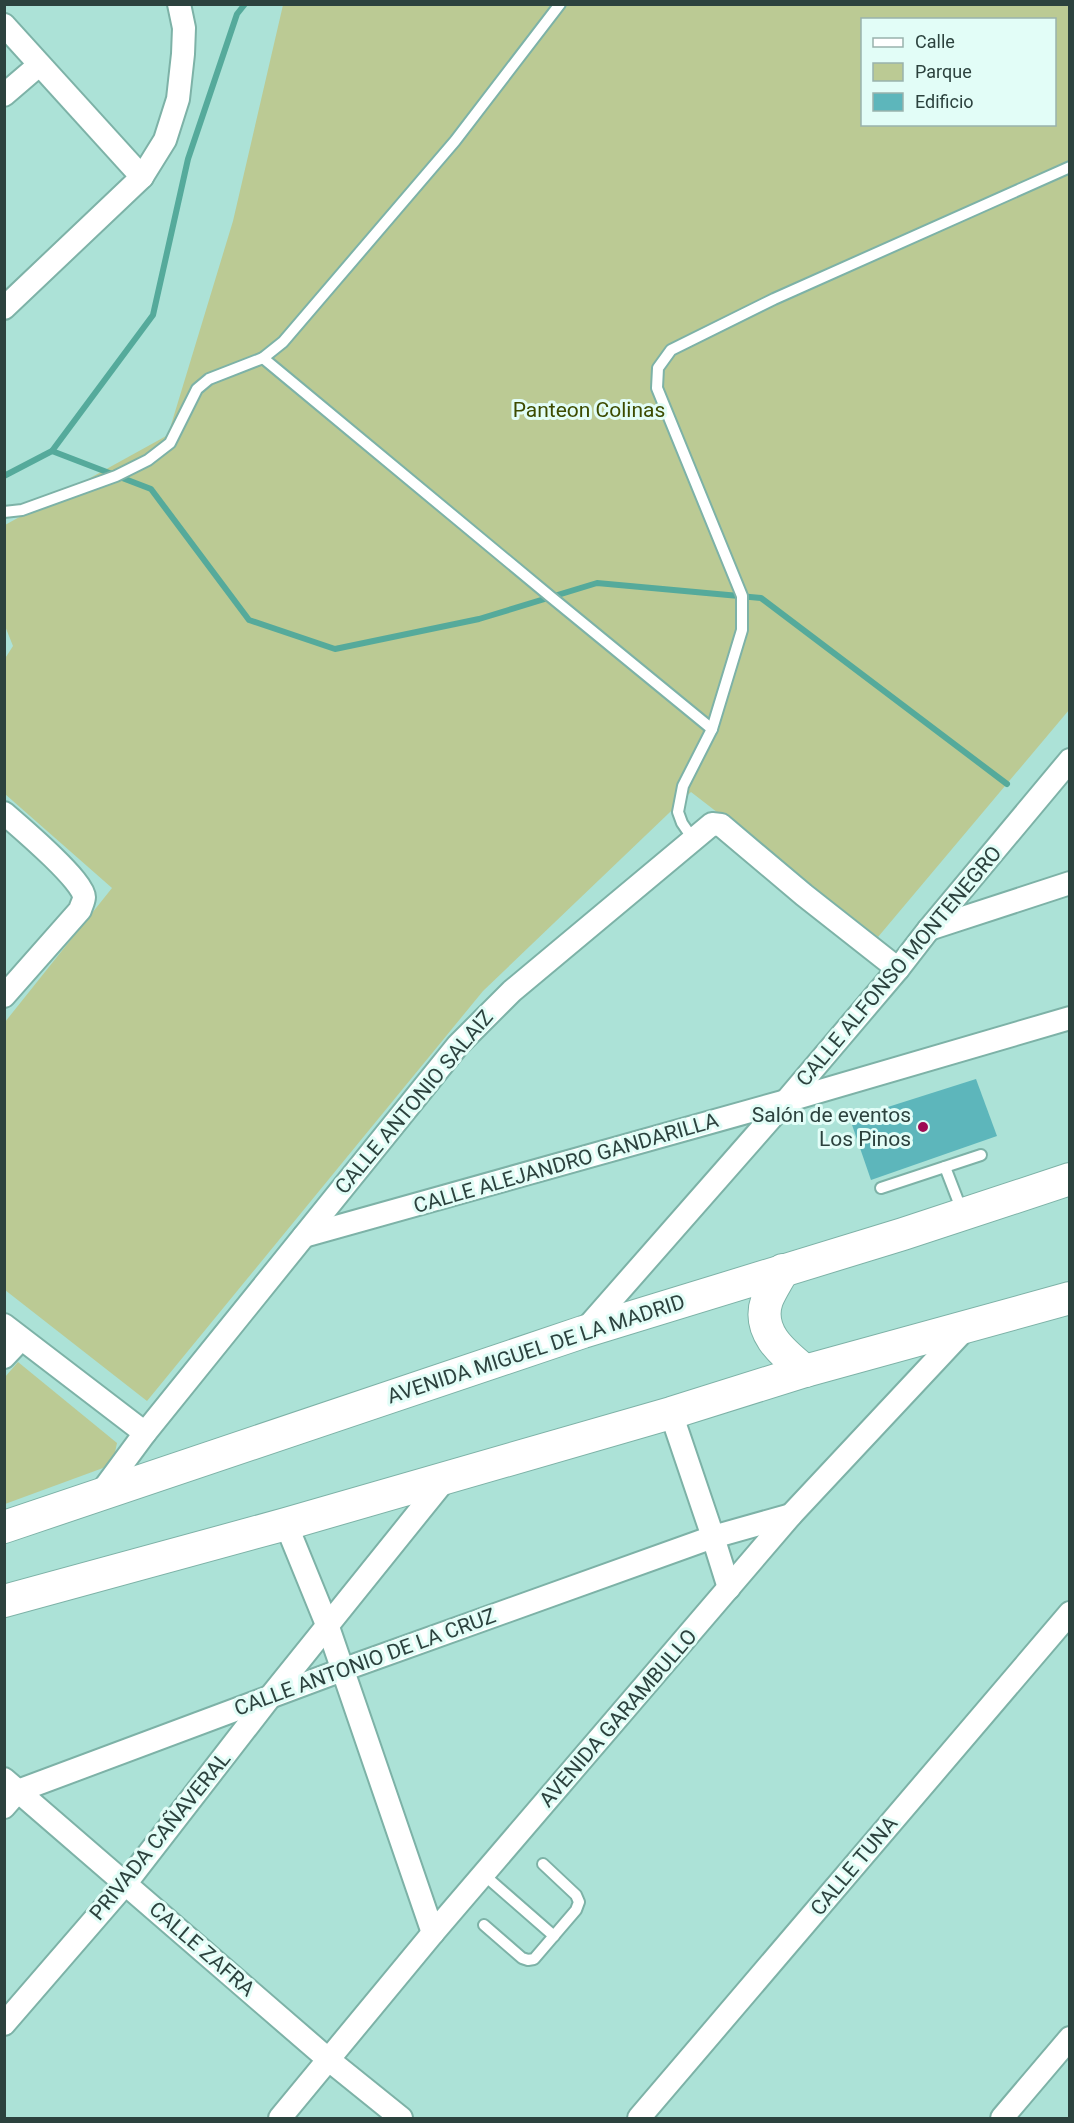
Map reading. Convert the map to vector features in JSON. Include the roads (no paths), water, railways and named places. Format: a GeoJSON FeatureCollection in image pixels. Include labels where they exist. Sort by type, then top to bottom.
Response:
{"type":"FeatureCollection","features":[{"type":"Feature","properties":{"kind":"main road","name":"AVENIDA MIGUEL DE LA MADRID"},"geometry":{"type":"LineString","coordinates":[[4,1527],[584,1332],[1070,1179]]}},
{"type":"Feature","properties":{"kind":"main road"},"geometry":{"type":"LineString","coordinates":[[783,1270],[768,1299],[766,1320],[770,1335],[776,1345],[805,1371]]}},
{"type":"Feature","properties":{"kind":"main road"},"geometry":{"type":"LineString","coordinates":[[4,1601],[286,1524],[671,1413],[805,1371],[1070,1298]]}},
{"type":"Feature","properties":{"kind":"street"},"geometry":{"type":"LineString","coordinates":[[4,308],[142,177],[165,140],[178,99],[183,54],[184,28],[179,4]]}},
{"type":"Feature","properties":{"kind":"street"},"geometry":{"type":"LineString","coordinates":[[4,26],[142,177]]}},
{"type":"Feature","properties":{"kind":"street"},"geometry":{"type":"LineString","coordinates":[[4,95],[39,65]]}},
{"type":"Feature","properties":{"kind":"street","name":"CALLE ALFONSO MONTENEGRO"},"geometry":{"type":"LineString","coordinates":[[584,1332],[786,1101],[1070,760]]}},
{"type":"Feature","properties":{"kind":"street"},"geometry":{"type":"LineString","coordinates":[[4,813],[59,864],[82,889],[84,897],[80,910],[5,994]]}},
{"type":"Feature","properties":{"kind":"street","name":"CALLE ANTONIO SALAIZ"},"geometry":{"type":"LineString","coordinates":[[100,1494],[145,1433],[430,1077],[485,1016],[557,952],[712,824],[721,825],[804,895],[898,969]]}},
{"type":"Feature","properties":{"kind":"street"},"geometry":{"type":"LineString","coordinates":[[929,929],[1070,883]]}},
{"type":"Feature","properties":{"kind":"street","name":"CALLE ALEJANDRO GANDARILLA"},"geometry":{"type":"LineString","coordinates":[[304,1236],[786,1101],[1070,1018]]}},
{"type":"Feature","properties":{"kind":"street","name":"AVENIDA GARAMBULLO"},"geometry":{"type":"LineString","coordinates":[[280,2118],[433,1933],[791,1515],[968,1327]]}},
{"type":"Feature","properties":{"kind":"street"},"geometry":{"type":"LineString","coordinates":[[4,1357],[13,1332],[145,1433]]}},
{"type":"Feature","properties":{"kind":"street"},"geometry":{"type":"LineString","coordinates":[[671,1413],[729,1588]]}},
{"type":"Feature","properties":{"kind":"street","name":"PRIVADA CAÑAVERAL"},"geometry":{"type":"LineString","coordinates":[[4,2024],[126,1883],[270,1697],[447,1477]]}},
{"type":"Feature","properties":{"kind":"street","name":"CALLE ANTONIO DE LA CRUZ"},"geometry":{"type":"LineString","coordinates":[[9,1792],[713,1537],[791,1515]]}},
{"type":"Feature","properties":{"kind":"street"},"geometry":{"type":"LineString","coordinates":[[286,1524],[328,1627],[433,1933]]}},
{"type":"Feature","properties":{"kind":"street","name":"CALLE TUNA"},"geometry":{"type":"LineString","coordinates":[[639,2118],[1070,1613]]}},
{"type":"Feature","properties":{"kind":"street","name":"CALLE ZAFRA"},"geometry":{"type":"LineString","coordinates":[[9,1792],[126,1883],[329,2060],[401,2118]]}},
{"type":"Feature","properties":{"kind":"street"},"geometry":{"type":"LineString","coordinates":[[1002,2118],[1070,2038]]}},
{"type":"Feature","properties":{"kind":"lane"},"geometry":{"type":"LineString","coordinates":[[4,512],[22,510],[116,476],[148,460],[170,443],[197,389],[209,379],[263,358],[283,342],[455,141],[560,4]]}},
{"type":"Feature","properties":{"kind":"lane"},"geometry":{"type":"LineString","coordinates":[[693,838],[682,824],[678,812],[683,786],[712,729],[742,630],[742,596],[657,388],[658,368],[671,350],[774,299],[1070,167]]}},
{"type":"Feature","properties":{"kind":"lane"},"geometry":{"type":"LineString","coordinates":[[263,358],[712,729]]}},
{"type":"Feature","properties":{"kind":"lane"},"geometry":{"type":"LineString","coordinates":[[881,1188],[981,1155]]}},
{"type":"Feature","properties":{"kind":"lane"},"geometry":{"type":"LineString","coordinates":[[945,1167],[963,1214]]}},
{"type":"Feature","properties":{"kind":"lane"},"geometry":{"type":"LineString","coordinates":[[484,1925],[522,1958],[534,1959],[576,1910],[579,1902],[576,1895],[543,1864]]}},
{"type":"Feature","properties":{"kind":"lane"},"geometry":{"type":"LineString","coordinates":[[483,1874],[554,1936]]}},
{"type":"Feature","properties":{"kind":"waterway"},"geometry":{"type":"LineString","coordinates":[[4,476],[52,451],[153,315],[188,159],[237,14],[245,4]]}},
{"type":"Feature","properties":{"kind":"waterway"},"geometry":{"type":"LineString","coordinates":[[52,451],[151,489],[249,620],[335,649],[479,619],[597,583],[761,598],[1007,784]]}},
{"type":"Feature","properties":{"kind":"place","name":"Salón de eventos Los Pinos"},"geometry":{"type":"Point","coordinates":[923,1127]}},
{"type":"Feature","properties":{"kind":"park label","name":"Panteon Colinas"},"geometry":{"type":"Point","coordinates":[589,410]}}]}
